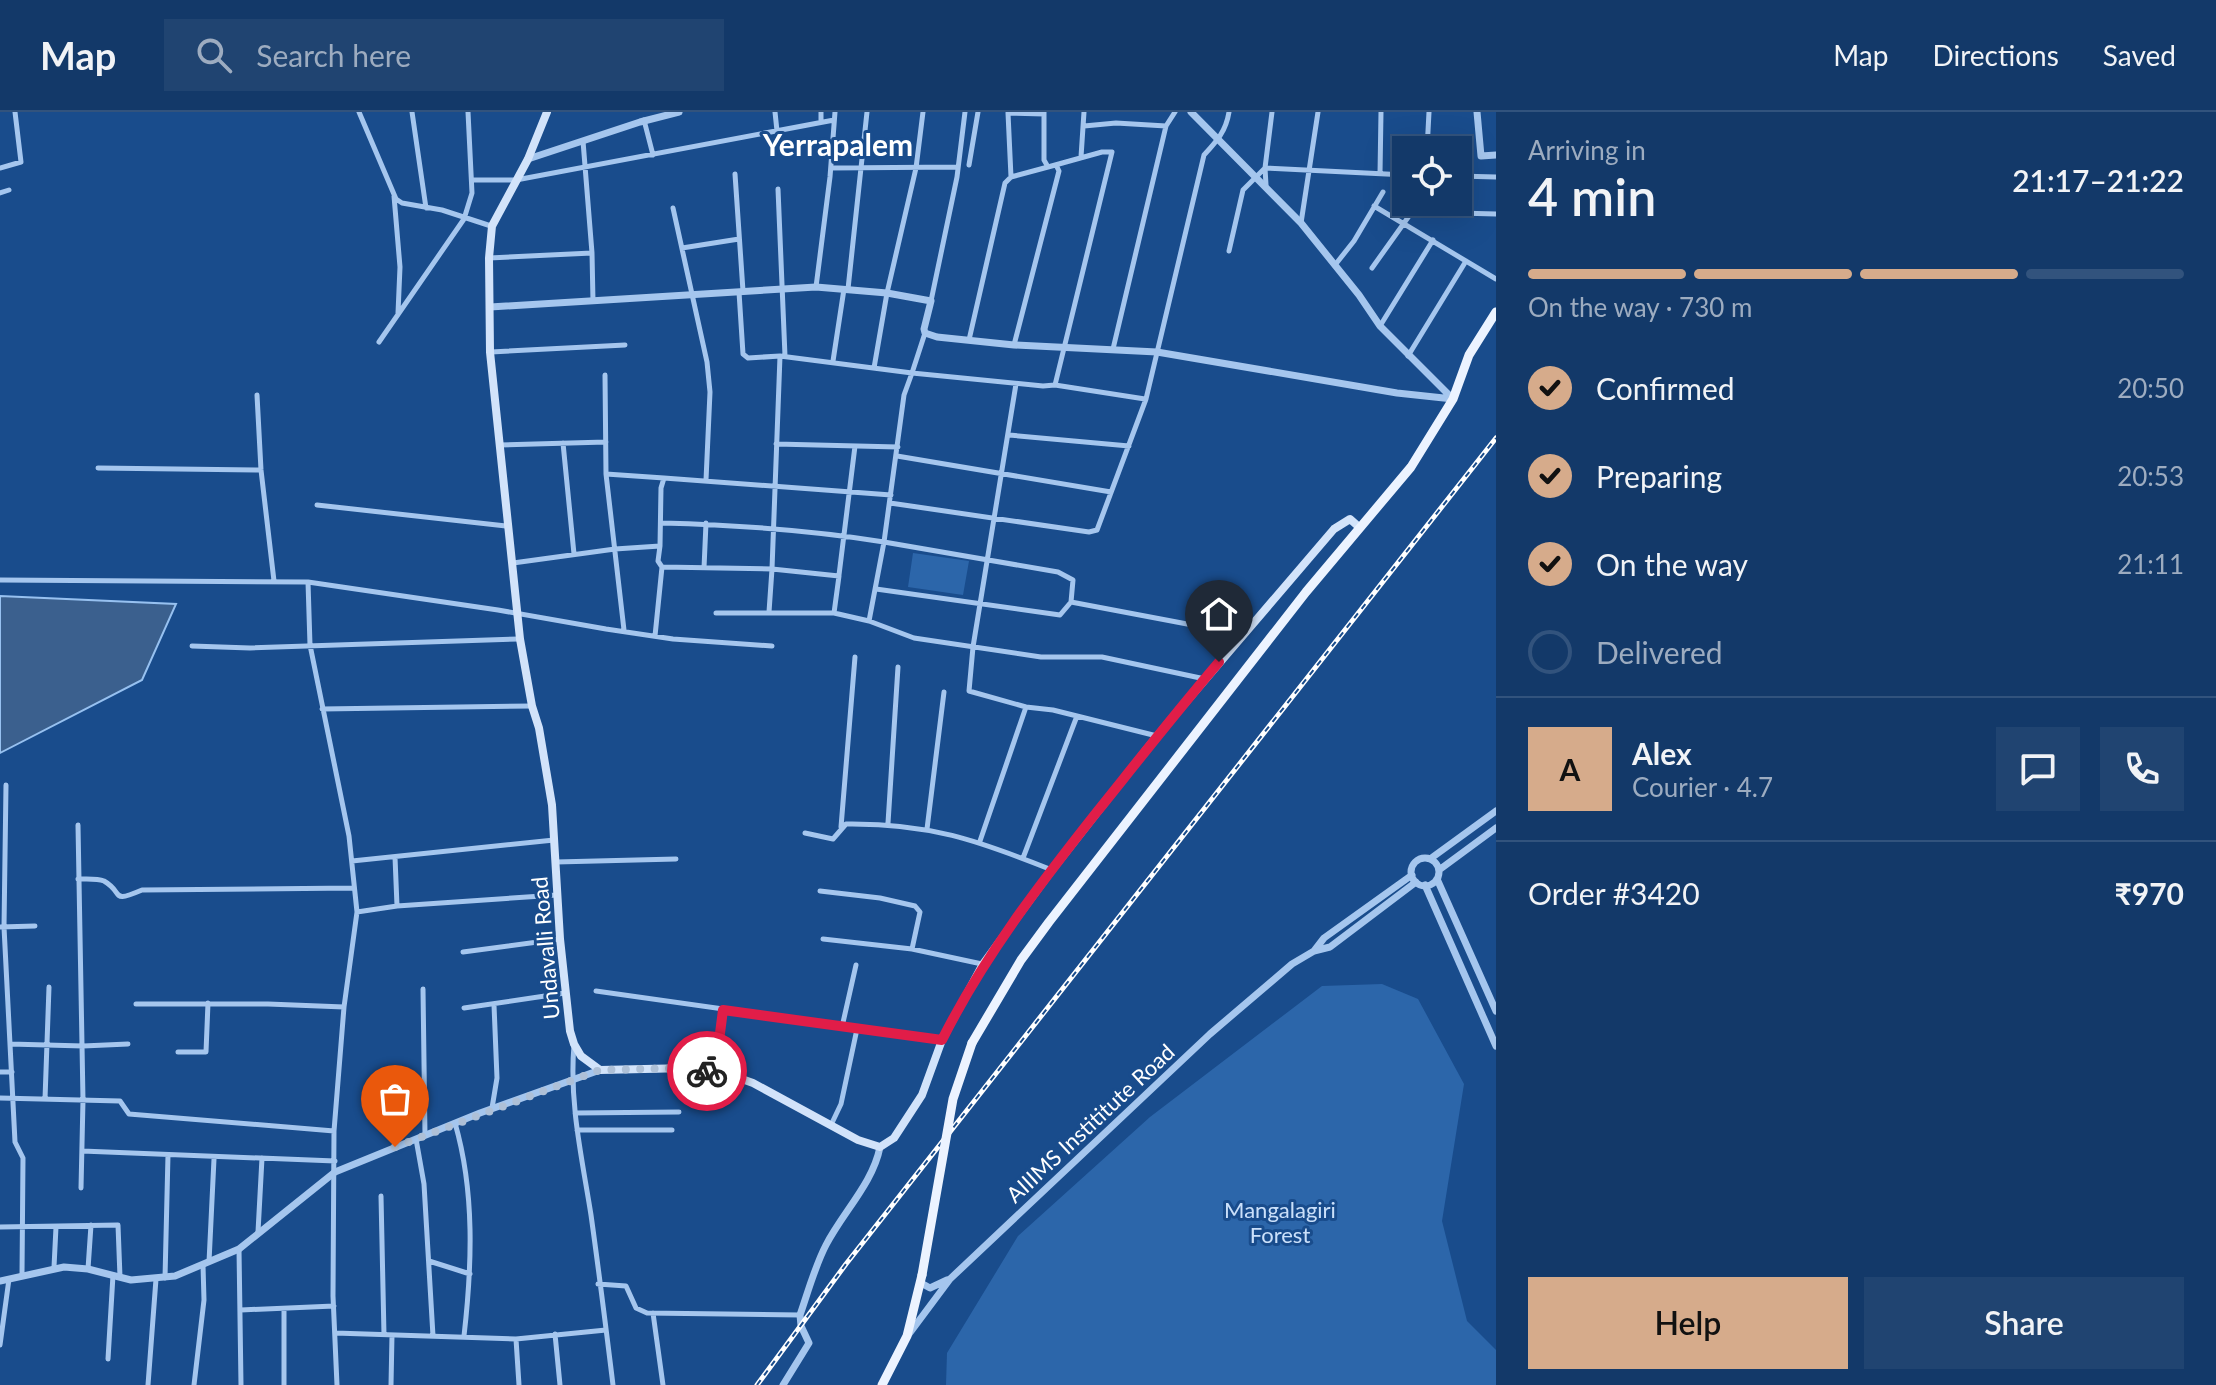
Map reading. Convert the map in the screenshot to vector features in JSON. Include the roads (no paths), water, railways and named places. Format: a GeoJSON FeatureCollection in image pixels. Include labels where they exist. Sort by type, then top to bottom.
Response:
{"type":"FeatureCollection","features":[{"type":"Feature","properties":{"kind":"main road","name":"Undavalli Road"},"geometry":{"type":"LineString","coordinates":[[547,112],[528,159],[492,226],[489,258],[490,352],[520,639],[547,771],[566,992],[574,1044],[581,1056],[600,1070]]}},
{"type":"Feature","properties":{"kind":"main road"},"geometry":{"type":"LineString","coordinates":[[882,1385],[907,1336],[922,1279],[953,1099],[972,1043],[1021,960],[1049,922],[1359,527],[1411,467],[1453,399],[1469,355],[1496,312]]}},
{"type":"Feature","properties":{"kind":"main road"},"geometry":{"type":"LineString","coordinates":[[600,1070],[689,1068],[715,1072],[753,1083],[858,1140],[880,1147],[894,1138],[922,1095],[942,1040],[983,964],[1052,870],[1157,736],[1334,529],[1350,519],[1359,527]]}},
{"type":"Feature","properties":{"kind":"street"},"geometry":{"type":"LineString","coordinates":[[0,168],[21,162],[15,112]]}},
{"type":"Feature","properties":{"kind":"street"},"geometry":{"type":"LineString","coordinates":[[359,112],[394,196],[400,267],[398,314]]}},
{"type":"Feature","properties":{"kind":"street"},"geometry":{"type":"LineString","coordinates":[[412,112],[426,208]]}},
{"type":"Feature","properties":{"kind":"street"},"geometry":{"type":"LineString","coordinates":[[379,342],[464,219],[472,193],[468,112]]}},
{"type":"Feature","properties":{"kind":"street"},"geometry":{"type":"LineString","coordinates":[[640,112],[653,155]]}},
{"type":"Feature","properties":{"kind":"street"},"geometry":{"type":"LineString","coordinates":[[528,159],[642,121],[679,112]]}},
{"type":"Feature","properties":{"kind":"street"},"geometry":{"type":"LineString","coordinates":[[775,112],[777,131]]}},
{"type":"Feature","properties":{"kind":"street"},"geometry":{"type":"LineString","coordinates":[[821,112],[821,121]]}},
{"type":"Feature","properties":{"kind":"street"},"geometry":{"type":"LineString","coordinates":[[816,287],[835,112]]}},
{"type":"Feature","properties":{"kind":"street"},"geometry":{"type":"LineString","coordinates":[[833,361],[863,166],[867,112]]}},
{"type":"Feature","properties":{"kind":"street"},"geometry":{"type":"LineString","coordinates":[[874,368],[887,293],[916,168],[923,112]]}},
{"type":"Feature","properties":{"kind":"street"},"geometry":{"type":"LineString","coordinates":[[869,621],[884,542],[904,395],[925,333],[965,112]]}},
{"type":"Feature","properties":{"kind":"street"},"geometry":{"type":"LineString","coordinates":[[969,165],[978,112]]}},
{"type":"Feature","properties":{"kind":"street"},"geometry":{"type":"LineString","coordinates":[[1081,157],[1084,112]]}},
{"type":"Feature","properties":{"kind":"street"},"geometry":{"type":"LineString","coordinates":[[1113,349],[1166,126],[1175,112]]}},
{"type":"Feature","properties":{"kind":"street"},"geometry":{"type":"LineString","coordinates":[[1191,112],[1301,223],[1380,326],[1453,399]]}},
{"type":"Feature","properties":{"kind":"street"},"geometry":{"type":"LineString","coordinates":[[890,503],[1093,532],[1097,530],[1146,399],[1204,155],[1227,126],[1229,112]]}},
{"type":"Feature","properties":{"kind":"street"},"geometry":{"type":"LineString","coordinates":[[1266,185],[1272,112]]}},
{"type":"Feature","properties":{"kind":"street"},"geometry":{"type":"LineString","coordinates":[[1301,223],[1318,112]]}},
{"type":"Feature","properties":{"kind":"street"},"geometry":{"type":"LineString","coordinates":[[1380,174],[1381,112]]}},
{"type":"Feature","properties":{"kind":"street"},"geometry":{"type":"LineString","coordinates":[[1428,136],[1429,112]]}},
{"type":"Feature","properties":{"kind":"street"},"geometry":{"type":"LineString","coordinates":[[1477,112],[1481,156],[1496,155]]}},
{"type":"Feature","properties":{"kind":"street"},"geometry":{"type":"LineString","coordinates":[[1011,177],[1008,113],[1044,113],[1044,160],[1048,167]]}},
{"type":"Feature","properties":{"kind":"street"},"geometry":{"type":"LineString","coordinates":[[472,180],[516,180],[834,120]]}},
{"type":"Feature","properties":{"kind":"street"},"geometry":{"type":"LineString","coordinates":[[1084,126],[1116,123],[1166,126]]}},
{"type":"Feature","properties":{"kind":"street"},"geometry":{"type":"LineString","coordinates":[[583,141],[593,301]]}},
{"type":"Feature","properties":{"kind":"street"},"geometry":{"type":"LineString","coordinates":[[969,340],[1005,183],[1011,177],[1081,157],[1112,152],[1055,385]]}},
{"type":"Feature","properties":{"kind":"street"},"geometry":{"type":"LineString","coordinates":[[1014,345],[1059,171],[1056,165]]}},
{"type":"Feature","properties":{"kind":"street"},"geometry":{"type":"LineString","coordinates":[[831,168],[957,167]]}},
{"type":"Feature","properties":{"kind":"street"},"geometry":{"type":"LineString","coordinates":[[1229,251],[1243,190],[1265,168],[1392,174]]}},
{"type":"Feature","properties":{"kind":"street"},"geometry":{"type":"LineString","coordinates":[[735,174],[743,356],[833,361],[912,373],[1055,385],[1146,399]]}},
{"type":"Feature","properties":{"kind":"street"},"geometry":{"type":"LineString","coordinates":[[1472,176],[1496,177]]}},
{"type":"Feature","properties":{"kind":"street"},"geometry":{"type":"LineString","coordinates":[[769,612],[776,484],[775,444],[783,356],[778,189]]}},
{"type":"Feature","properties":{"kind":"street"},"geometry":{"type":"LineString","coordinates":[[0,193],[9,190]]}},
{"type":"Feature","properties":{"kind":"street"},"geometry":{"type":"LineString","coordinates":[[1335,266],[1383,192]]}},
{"type":"Feature","properties":{"kind":"street"},"geometry":{"type":"LineString","coordinates":[[394,196],[402,203],[455,214],[492,226]]}},
{"type":"Feature","properties":{"kind":"street"},"geometry":{"type":"LineString","coordinates":[[1374,206],[1496,279]]}},
{"type":"Feature","properties":{"kind":"street"},"geometry":{"type":"LineString","coordinates":[[673,208],[702,333],[710,392],[706,480]]}},
{"type":"Feature","properties":{"kind":"street"},"geometry":{"type":"LineString","coordinates":[[1472,213],[1496,214]]}},
{"type":"Feature","properties":{"kind":"street"},"geometry":{"type":"LineString","coordinates":[[1372,268],[1408,216]]}},
{"type":"Feature","properties":{"kind":"street"},"geometry":{"type":"LineString","coordinates":[[682,248],[739,239]]}},
{"type":"Feature","properties":{"kind":"street"},"geometry":{"type":"LineString","coordinates":[[1380,326],[1433,240]]}},
{"type":"Feature","properties":{"kind":"street"},"geometry":{"type":"LineString","coordinates":[[489,258],[592,253]]}},
{"type":"Feature","properties":{"kind":"street"},"geometry":{"type":"LineString","coordinates":[[1408,356],[1466,261]]}},
{"type":"Feature","properties":{"kind":"street"},"geometry":{"type":"LineString","coordinates":[[490,307],[816,287],[887,293],[931,301]]}},
{"type":"Feature","properties":{"kind":"street"},"geometry":{"type":"LineString","coordinates":[[925,333],[1014,345],[1157,352],[1397,393],[1453,399]]}},
{"type":"Feature","properties":{"kind":"street"},"geometry":{"type":"LineString","coordinates":[[490,352],[625,345]]}},
{"type":"Feature","properties":{"kind":"street"},"geometry":{"type":"LineString","coordinates":[[605,375],[606,474],[624,630]]}},
{"type":"Feature","properties":{"kind":"street"},"geometry":{"type":"LineString","coordinates":[[1016,384],[973,647],[970,693],[1157,736]]}},
{"type":"Feature","properties":{"kind":"street"},"geometry":{"type":"LineString","coordinates":[[257,395],[261,470],[274,581]]}},
{"type":"Feature","properties":{"kind":"street"},"geometry":{"type":"LineString","coordinates":[[1009,435],[1129,446]]}},
{"type":"Feature","properties":{"kind":"street"},"geometry":{"type":"LineString","coordinates":[[499,445],[606,442]]}},
{"type":"Feature","properties":{"kind":"street"},"geometry":{"type":"LineString","coordinates":[[563,443],[574,554]]}},
{"type":"Feature","properties":{"kind":"street"},"geometry":{"type":"LineString","coordinates":[[775,444],[898,447]]}},
{"type":"Feature","properties":{"kind":"street"},"geometry":{"type":"LineString","coordinates":[[834,613],[855,446]]}},
{"type":"Feature","properties":{"kind":"street"},"geometry":{"type":"LineString","coordinates":[[897,456],[1111,492]]}},
{"type":"Feature","properties":{"kind":"street"},"geometry":{"type":"LineString","coordinates":[[98,468],[261,470]]}},
{"type":"Feature","properties":{"kind":"street"},"geometry":{"type":"LineString","coordinates":[[606,474],[776,484],[891,495]]}},
{"type":"Feature","properties":{"kind":"street"},"geometry":{"type":"LineString","coordinates":[[655,636],[662,567],[658,561],[664,478]]}},
{"type":"Feature","properties":{"kind":"street"},"geometry":{"type":"LineString","coordinates":[[317,505],[506,526]]}},
{"type":"Feature","properties":{"kind":"street"},"geometry":{"type":"LineString","coordinates":[[662,523],[706,523],[843,535],[1058,572],[1073,580],[1071,602],[1060,615],[876,589]]}},
{"type":"Feature","properties":{"kind":"street"},"geometry":{"type":"LineString","coordinates":[[704,568],[706,523]]}},
{"type":"Feature","properties":{"kind":"street"},"geometry":{"type":"LineString","coordinates":[[512,563],[660,546]]}},
{"type":"Feature","properties":{"kind":"street"},"geometry":{"type":"LineString","coordinates":[[662,567],[772,569],[839,576]]}},
{"type":"Feature","properties":{"kind":"street"},"geometry":{"type":"LineString","coordinates":[[0,580],[308,582],[655,636],[772,646]]}},
{"type":"Feature","properties":{"kind":"street"},"geometry":{"type":"LineString","coordinates":[[308,582],[310,645],[352,861],[357,912],[344,1007],[334,1131],[332,1191],[337,1385]]}},
{"type":"Feature","properties":{"kind":"street"},"geometry":{"type":"LineString","coordinates":[[1071,602],[1203,627]]}},
{"type":"Feature","properties":{"kind":"street"},"geometry":{"type":"LineString","coordinates":[[716,613],[834,613],[869,621],[914,638],[1041,657],[1102,657],[1205,679]]}},
{"type":"Feature","properties":{"kind":"street"},"geometry":{"type":"LineString","coordinates":[[192,646],[250,648],[520,639]]}},
{"type":"Feature","properties":{"kind":"street"},"geometry":{"type":"LineString","coordinates":[[805,833],[833,839],[841,828],[855,657]]}},
{"type":"Feature","properties":{"kind":"street"},"geometry":{"type":"LineString","coordinates":[[888,823],[898,667]]}},
{"type":"Feature","properties":{"kind":"street"},"geometry":{"type":"LineString","coordinates":[[927,829],[944,692]]}},
{"type":"Feature","properties":{"kind":"street"},"geometry":{"type":"LineString","coordinates":[[322,709],[532,706]]}},
{"type":"Feature","properties":{"kind":"street"},"geometry":{"type":"LineString","coordinates":[[980,841],[1026,707]]}},
{"type":"Feature","properties":{"kind":"street"},"geometry":{"type":"LineString","coordinates":[[1023,858],[1077,716]]}},
{"type":"Feature","properties":{"kind":"street"},"geometry":{"type":"LineString","coordinates":[[6,785],[2,927],[15,1145],[23,1158],[22,1275]]}},
{"type":"Feature","properties":{"kind":"street"},"geometry":{"type":"LineString","coordinates":[[1439,870],[1430,859],[1496,811]]}},
{"type":"Feature","properties":{"kind":"street"},"geometry":{"type":"LineString","coordinates":[[841,828],[846,824],[888,823],[927,829],[980,841],[1052,870]]}},
{"type":"Feature","properties":{"kind":"street"},"geometry":{"type":"LineString","coordinates":[[78,825],[83,1046],[81,1188]]}},
{"type":"Feature","properties":{"kind":"street"},"geometry":{"type":"LineString","coordinates":[[1496,828],[1439,870],[1437,879],[1496,1011]]}},
{"type":"Feature","properties":{"kind":"street"},"geometry":{"type":"LineString","coordinates":[[352,861],[554,840]]}},
{"type":"Feature","properties":{"kind":"street"},"geometry":{"type":"LineString","coordinates":[[395,857],[397,906]]}},
{"type":"Feature","properties":{"kind":"street","name":"AIIIMS Instititute Road"},"geometry":{"type":"LineString","coordinates":[[1417,881],[1415,863],[1422,858],[1430,859]]}},
{"type":"Feature","properties":{"kind":"street"},"geometry":{"type":"LineString","coordinates":[[556,862],[676,859]]}},
{"type":"Feature","properties":{"kind":"street"},"geometry":{"type":"LineString","coordinates":[[78,879],[100,880],[124,897],[142,890],[354,888]]}},
{"type":"Feature","properties":{"kind":"street","name":"AIIIMS Instititute Road"},"geometry":{"type":"LineString","coordinates":[[907,1336],[950,1279],[1210,1034],[1292,964],[1314,951],[1330,947],[1417,881],[1437,879]]}},
{"type":"Feature","properties":{"kind":"street"},"geometry":{"type":"LineString","coordinates":[[1417,881],[1496,1046]]}},
{"type":"Feature","properties":{"kind":"street"},"geometry":{"type":"LineString","coordinates":[[820,891],[880,898],[915,906],[920,912],[912,949]]}},
{"type":"Feature","properties":{"kind":"street"},"geometry":{"type":"LineString","coordinates":[[357,912],[397,906],[558,895]]}},
{"type":"Feature","properties":{"kind":"street"},"geometry":{"type":"LineString","coordinates":[[2,927],[35,926]]}},
{"type":"Feature","properties":{"kind":"street"},"geometry":{"type":"LineString","coordinates":[[463,952],[560,939]]}},
{"type":"Feature","properties":{"kind":"street"},"geometry":{"type":"LineString","coordinates":[[823,939],[912,949],[983,964]]}},
{"type":"Feature","properties":{"kind":"street"},"geometry":{"type":"LineString","coordinates":[[842,1027],[856,965]]}},
{"type":"Feature","properties":{"kind":"street"},"geometry":{"type":"LineString","coordinates":[[45,1099],[49,987]]}},
{"type":"Feature","properties":{"kind":"street"},"geometry":{"type":"LineString","coordinates":[[423,989],[425,1135]]}},
{"type":"Feature","properties":{"kind":"street"},"geometry":{"type":"LineString","coordinates":[[0,990],[8,990]]}},
{"type":"Feature","properties":{"kind":"street"},"geometry":{"type":"LineString","coordinates":[[596,991],[942,1040]]}},
{"type":"Feature","properties":{"kind":"street"},"geometry":{"type":"LineString","coordinates":[[464,1008],[566,992]]}},
{"type":"Feature","properties":{"kind":"street"},"geometry":{"type":"LineString","coordinates":[[178,1052],[206,1052],[208,1003]]}},
{"type":"Feature","properties":{"kind":"street"},"geometry":{"type":"LineString","coordinates":[[136,1004],[344,1007]]}},
{"type":"Feature","properties":{"kind":"street"},"geometry":{"type":"LineString","coordinates":[[492,1109],[497,1078],[494,1005]]}},
{"type":"Feature","properties":{"kind":"street"},"geometry":{"type":"LineString","coordinates":[[715,1072],[723,1010]]}},
{"type":"Feature","properties":{"kind":"street"},"geometry":{"type":"LineString","coordinates":[[831,1125],[841,1104],[857,1029]]}},
{"type":"Feature","properties":{"kind":"street"},"geometry":{"type":"LineString","coordinates":[[10,1044],[128,1044]]}},
{"type":"Feature","properties":{"kind":"street"},"geometry":{"type":"LineString","coordinates":[[574,1044],[571,1080],[577,1145],[589,1205],[613,1385]]}},
{"type":"Feature","properties":{"kind":"street"},"geometry":{"type":"LineString","coordinates":[[0,1345],[4,1280],[54,1267],[88,1269],[131,1280],[156,1279],[206,1264],[239,1249],[335,1172],[455,1123],[600,1070]]}},
{"type":"Feature","properties":{"kind":"street"},"geometry":{"type":"LineString","coordinates":[[0,1072],[12,1072]]}},
{"type":"Feature","properties":{"kind":"street"},"geometry":{"type":"LineString","coordinates":[[0,1098],[120,1101],[126,1112],[139,1115],[334,1131]]}},
{"type":"Feature","properties":{"kind":"street"},"geometry":{"type":"LineString","coordinates":[[575,1113],[679,1112]]}},
{"type":"Feature","properties":{"kind":"street"},"geometry":{"type":"LineString","coordinates":[[455,1123],[466,1172],[470,1274],[464,1336]]}},
{"type":"Feature","properties":{"kind":"street"},"geometry":{"type":"LineString","coordinates":[[577,1130],[672,1130]]}},
{"type":"Feature","properties":{"kind":"street"},"geometry":{"type":"LineString","coordinates":[[416,1139],[424,1184],[433,1336]]}},
{"type":"Feature","properties":{"kind":"street"},"geometry":{"type":"LineString","coordinates":[[783,1385],[809,1343],[801,1326],[800,1315],[825,1246],[866,1181],[877,1161],[880,1147]]}},
{"type":"Feature","properties":{"kind":"street"},"geometry":{"type":"LineString","coordinates":[[82,1151],[214,1159],[335,1161]]}},
{"type":"Feature","properties":{"kind":"street"},"geometry":{"type":"LineString","coordinates":[[165,1278],[168,1155]]}},
{"type":"Feature","properties":{"kind":"street"},"geometry":{"type":"LineString","coordinates":[[258,1233],[262,1158]]}},
{"type":"Feature","properties":{"kind":"street"},"geometry":{"type":"LineString","coordinates":[[194,1385],[204,1300],[214,1159]]}},
{"type":"Feature","properties":{"kind":"street"},"geometry":{"type":"LineString","coordinates":[[381,1196],[384,1335]]}},
{"type":"Feature","properties":{"kind":"street"},"geometry":{"type":"LineString","coordinates":[[88,1269],[91,1225]]}},
{"type":"Feature","properties":{"kind":"street"},"geometry":{"type":"LineString","coordinates":[[0,1227],[119,1226],[108,1359]]}},
{"type":"Feature","properties":{"kind":"street"},"geometry":{"type":"LineString","coordinates":[[54,1267],[56,1227]]}},
{"type":"Feature","properties":{"kind":"street"},"geometry":{"type":"LineString","coordinates":[[239,1249],[241,1385]]}},
{"type":"Feature","properties":{"kind":"street"},"geometry":{"type":"LineString","coordinates":[[429,1261],[470,1274]]}},
{"type":"Feature","properties":{"kind":"street"},"geometry":{"type":"LineString","coordinates":[[148,1385],[156,1279]]}},
{"type":"Feature","properties":{"kind":"street"},"geometry":{"type":"LineString","coordinates":[[922,1279],[930,1288],[950,1279]]}},
{"type":"Feature","properties":{"kind":"street"},"geometry":{"type":"LineString","coordinates":[[598,1284],[626,1286],[636,1308],[653,1313],[800,1315]]}},
{"type":"Feature","properties":{"kind":"street"},"geometry":{"type":"LineString","coordinates":[[241,1310],[334,1306]]}},
{"type":"Feature","properties":{"kind":"street"},"geometry":{"type":"LineString","coordinates":[[284,1309],[284,1385]]}},
{"type":"Feature","properties":{"kind":"street"},"geometry":{"type":"LineString","coordinates":[[653,1313],[663,1385]]}},
{"type":"Feature","properties":{"kind":"street"},"geometry":{"type":"LineString","coordinates":[[335,1333],[516,1339],[606,1330]]}},
{"type":"Feature","properties":{"kind":"street"},"geometry":{"type":"LineString","coordinates":[[555,1334],[560,1385]]}},
{"type":"Feature","properties":{"kind":"street"},"geometry":{"type":"LineString","coordinates":[[391,1385],[392,1335]]}},
{"type":"Feature","properties":{"kind":"street"},"geometry":{"type":"LineString","coordinates":[[516,1339],[519,1385]]}},
{"type":"Feature","properties":{"kind":"railway"},"geometry":{"type":"LineString","coordinates":[[757,1385],[846,1264],[1496,438]]}},
{"type":"Feature","properties":{"kind":"district","name":"Yerrapalem"},"geometry":{"type":"Point","coordinates":[838,144]}},
{"type":"Feature","properties":{"kind":"park label","name":"Mangalagiri Forest"},"geometry":{"type":"Point","coordinates":[1280,1222]}}]}
